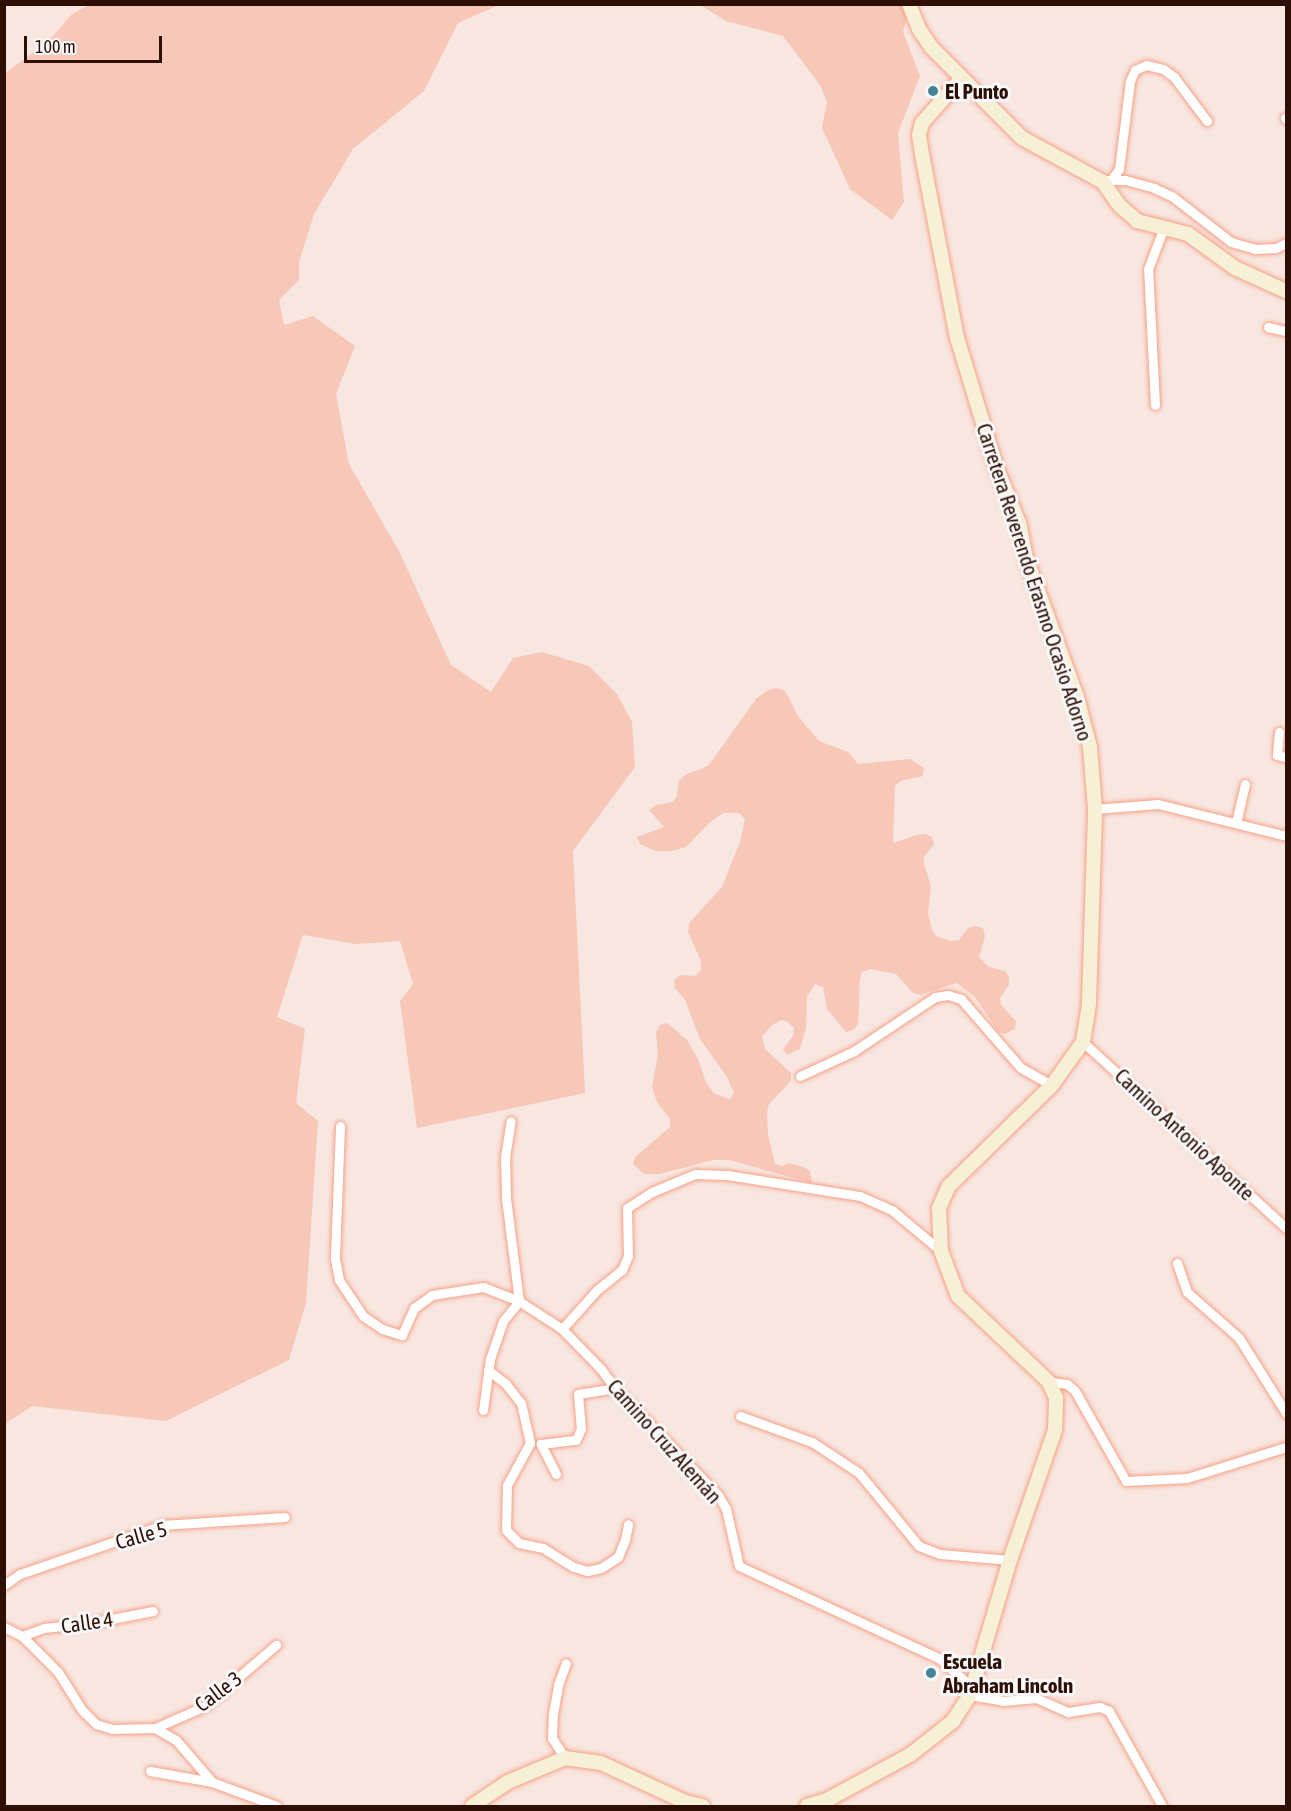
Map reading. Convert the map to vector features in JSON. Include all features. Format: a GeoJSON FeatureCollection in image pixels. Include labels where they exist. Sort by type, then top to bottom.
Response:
{"type":"FeatureCollection","features":[{"type":"Feature","properties":{"kind":"street"},"geometry":{"type":"LineString","coordinates":[[909,4],[919,29],[931,47],[1022,138],[1108,180],[1154,188],[1173,197],[1231,242],[1255,249],[1276,248],[1287,243]]}},
{"type":"Feature","properties":{"kind":"street"},"geometry":{"type":"LineString","coordinates":[[1108,180],[1119,169],[1130,81],[1135,70],[1146,65],[1168,73],[1206,122]]}},
{"type":"Feature","properties":{"kind":"street","name":"Carretera Reverendo Erasmo Ocasio Adorno"},"geometry":{"type":"LineString","coordinates":[[962,78],[922,123],[919,135],[921,154],[957,338],[996,466],[1019,523],[1026,558],[1077,697],[1090,747],[1095,809],[1089,1003],[1083,1042],[1052,1084],[949,1186],[939,1208],[941,1251],[958,1296],[1049,1382]]}},
{"type":"Feature","properties":{"kind":"street"},"geometry":{"type":"LineString","coordinates":[[1108,180],[1128,215],[1137,221],[1188,234],[1235,268],[1287,291]]}},
{"type":"Feature","properties":{"kind":"street"},"geometry":{"type":"LineString","coordinates":[[1155,405],[1148,268],[1164,227]]}},
{"type":"Feature","properties":{"kind":"street"},"geometry":{"type":"LineString","coordinates":[[1268,327],[1287,331]]}},
{"type":"Feature","properties":{"kind":"street"},"geometry":{"type":"LineString","coordinates":[[1280,732],[1277,754],[1287,757]]}},
{"type":"Feature","properties":{"kind":"street"},"geometry":{"type":"LineString","coordinates":[[1236,823],[1245,784]]}},
{"type":"Feature","properties":{"kind":"street"},"geometry":{"type":"LineString","coordinates":[[1095,809],[1158,804],[1287,836]]}},
{"type":"Feature","properties":{"kind":"street"},"geometry":{"type":"LineString","coordinates":[[800,1076],[854,1052],[935,997],[948,995],[961,999],[1021,1068],[1052,1084]]}},
{"type":"Feature","properties":{"kind":"street","name":"Camino Antonio Aponte"},"geometry":{"type":"LineString","coordinates":[[1083,1042],[1287,1228]]}},
{"type":"Feature","properties":{"kind":"street"},"geometry":{"type":"LineString","coordinates":[[483,1410],[488,1370],[503,1321],[519,1301],[506,1198],[505,1157],[511,1121]]}},
{"type":"Feature","properties":{"kind":"street","name":"Camino Cruz Alemán"},"geometry":{"type":"LineString","coordinates":[[340,1126],[335,1259],[339,1280],[363,1316],[382,1329],[402,1335],[414,1308],[432,1295],[483,1287],[519,1301],[562,1329],[718,1495],[726,1509],[739,1566],[940,1659],[972,1692]]}},
{"type":"Feature","properties":{"kind":"street"},"geometry":{"type":"LineString","coordinates":[[562,1329],[597,1290],[622,1270],[628,1256],[627,1208],[652,1192],[695,1174],[727,1175],[860,1196],[893,1211],[941,1251]]}},
{"type":"Feature","properties":{"kind":"street"},"geometry":{"type":"LineString","coordinates":[[1177,1263],[1187,1292],[1239,1338],[1287,1413]]}},
{"type":"Feature","properties":{"kind":"street"},"geometry":{"type":"LineString","coordinates":[[488,1370],[506,1384],[521,1403],[530,1443],[507,1485],[506,1530],[519,1543],[543,1548],[574,1567],[587,1571],[601,1568],[618,1557],[628,1524]]}},
{"type":"Feature","properties":{"kind":"street"},"geometry":{"type":"LineString","coordinates":[[807,1806],[827,1800],[910,1755],[953,1721],[972,1692],[1010,1560],[1054,1430],[1056,1398],[1049,1382],[1067,1384],[1075,1391],[1126,1481],[1187,1478],[1287,1447]]}},
{"type":"Feature","properties":{"kind":"street"},"geometry":{"type":"LineString","coordinates":[[556,1474],[541,1443],[576,1440],[581,1429],[578,1394],[615,1388]]}},
{"type":"Feature","properties":{"kind":"street"},"geometry":{"type":"LineString","coordinates":[[740,1416],[812,1442],[859,1473],[919,1546],[940,1554],[1010,1560]]}},
{"type":"Feature","properties":{"kind":"street","name":"Calle 5"},"geometry":{"type":"LineString","coordinates":[[4,1585],[21,1574],[162,1525],[285,1517]]}},
{"type":"Feature","properties":{"kind":"street","name":"Calle 4"},"geometry":{"type":"LineString","coordinates":[[22,1636],[44,1628],[91,1623],[153,1611]]}},
{"type":"Feature","properties":{"kind":"street"},"geometry":{"type":"LineString","coordinates":[[4,1627],[22,1636],[58,1672],[82,1710],[96,1724],[112,1729],[155,1728],[176,1740],[213,1782]]}},
{"type":"Feature","properties":{"kind":"street","name":"Calle 3"},"geometry":{"type":"LineString","coordinates":[[155,1728],[205,1706],[276,1646]]}},
{"type":"Feature","properties":{"kind":"street"},"geometry":{"type":"LineString","coordinates":[[565,1758],[552,1738],[552,1714],[558,1685],[566,1663]]}},
{"type":"Feature","properties":{"kind":"street"},"geometry":{"type":"LineString","coordinates":[[972,1692],[1003,1701],[1036,1698],[1068,1712],[1100,1707],[1109,1711],[1162,1806]]}},
{"type":"Feature","properties":{"kind":"street"},"geometry":{"type":"LineString","coordinates":[[472,1806],[508,1782],[565,1758],[601,1763],[684,1804],[703,1806]]}},
{"type":"Feature","properties":{"kind":"street"},"geometry":{"type":"LineString","coordinates":[[150,1771],[213,1782],[277,1806]]}},
{"type":"Feature","properties":{"kind":"shaded area"},"geometry":{"type":"Polygon","coordinates":[[[89,5],[499,5],[458,23],[424,91],[353,149],[314,214],[299,262],[299,280],[279,300],[284,325],[313,316],[355,346],[336,394],[349,464],[400,553],[451,665],[491,692],[513,658],[542,652],[589,666],[617,694],[632,722],[635,767],[573,851],[585,1093],[417,1128],[400,1001],[413,984],[400,941],[356,944],[303,935],[277,1017],[305,1029],[296,1103],[318,1121],[306,1303],[289,1360],[166,1421],[32,1406],[5,1424],[5,73],[48,42],[72,14],[89,5]]]}},
{"type":"Feature","properties":{"kind":"shaded area"},"geometry":{"type":"Polygon","coordinates":[[[700,5],[906,5],[908,14],[903,32],[920,76],[898,133],[904,202],[892,220],[850,189],[822,128],[827,102],[820,85],[783,36],[726,21],[700,5]]]}},
{"type":"Feature","properties":{"kind":"shaded area"},"geometry":{"type":"Polygon","coordinates":[[[776,688],[784,690],[798,716],[819,741],[848,752],[858,764],[910,759],[924,768],[923,776],[901,781],[895,786],[893,843],[917,835],[925,834],[932,837],[934,844],[924,857],[924,864],[931,886],[928,914],[932,930],[936,936],[951,941],[959,940],[968,928],[975,926],[983,928],[985,936],[979,957],[989,967],[1005,971],[1009,977],[1009,985],[1000,998],[1001,1005],[1016,1021],[1015,1029],[1005,1034],[998,1031],[975,997],[957,983],[919,995],[912,992],[896,974],[870,969],[862,972],[860,979],[858,1024],[853,1030],[846,1032],[827,1009],[823,987],[815,984],[807,997],[806,1027],[800,1049],[787,1055],[783,1049],[793,1036],[794,1028],[788,1022],[781,1020],[772,1025],[762,1036],[765,1049],[791,1073],[791,1081],[769,1104],[767,1112],[768,1135],[775,1164],[782,1166],[789,1163],[803,1167],[810,1171],[812,1183],[729,1160],[713,1160],[660,1174],[644,1174],[633,1164],[635,1157],[670,1127],[670,1119],[657,1102],[652,1087],[658,1055],[656,1032],[660,1025],[667,1023],[687,1040],[699,1061],[706,1083],[715,1094],[730,1099],[734,1093],[727,1077],[700,1039],[685,1000],[675,988],[674,980],[680,975],[695,976],[701,970],[701,961],[688,932],[689,923],[722,887],[740,842],[745,819],[739,813],[723,813],[709,823],[686,847],[671,851],[655,851],[640,844],[637,837],[664,827],[649,810],[656,805],[673,802],[677,796],[679,781],[685,775],[708,766],[756,699],[768,690],[776,688]]]}},
{"type":"Feature","properties":{"kind":"place","name":"El Punto"},"geometry":{"type":"Point","coordinates":[933,91]}},
{"type":"Feature","properties":{"kind":"place","name":"Escuela Abraham Lincoln"},"geometry":{"type":"Point","coordinates":[931,1673]}}]}
